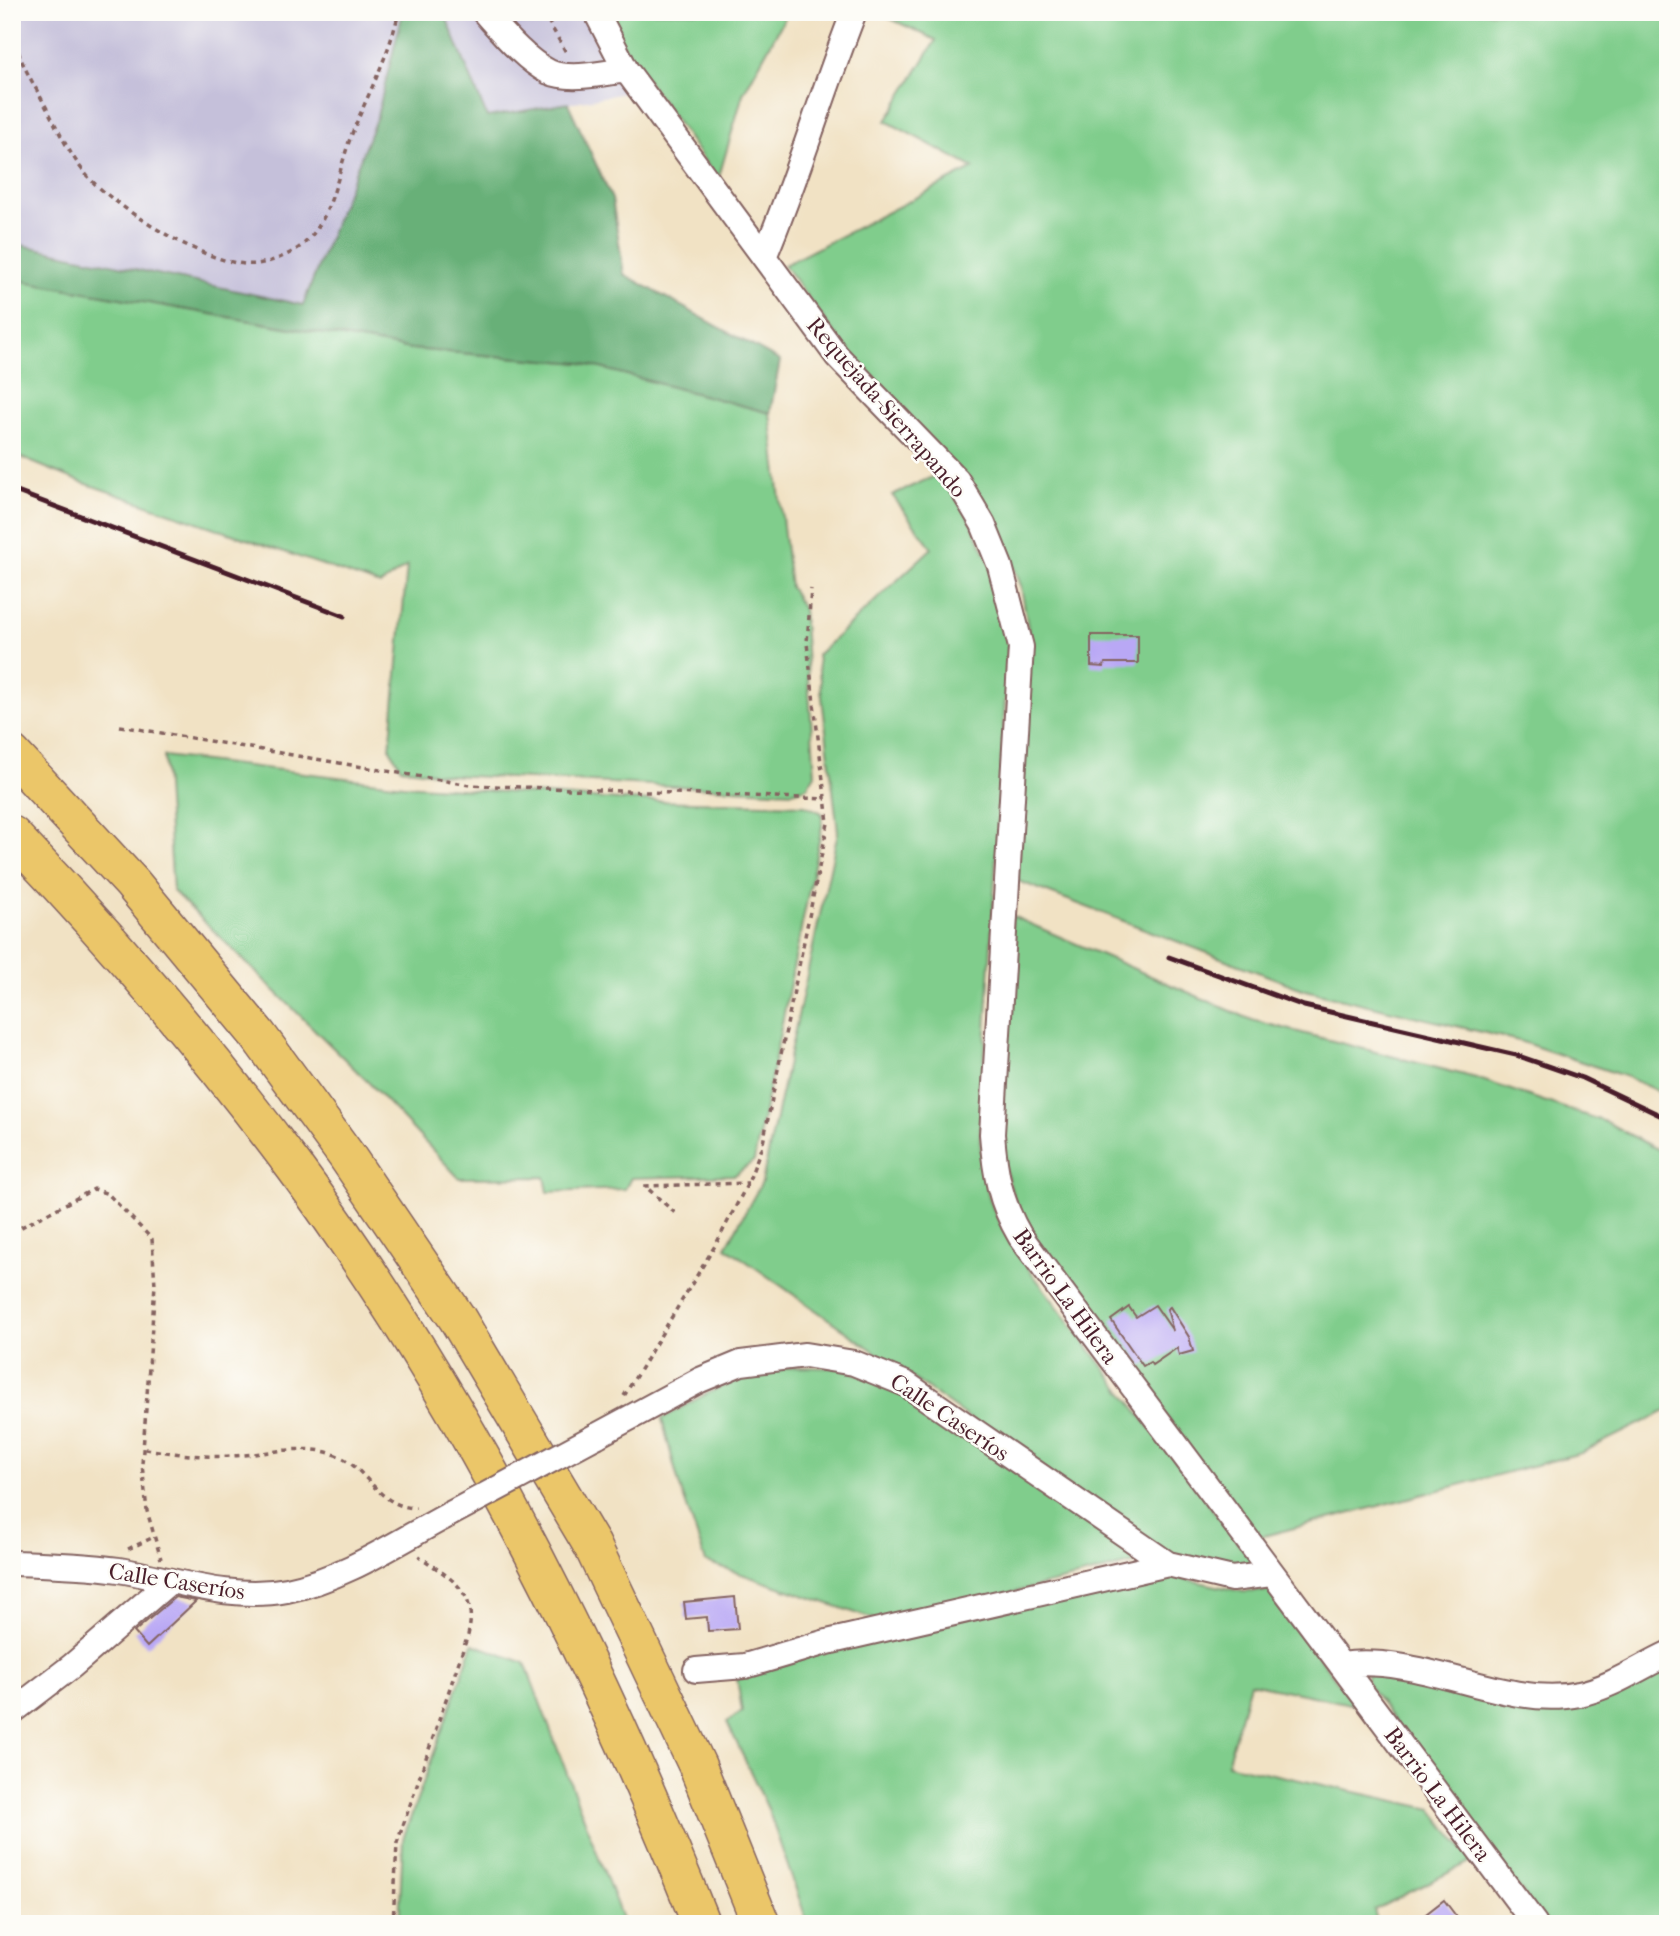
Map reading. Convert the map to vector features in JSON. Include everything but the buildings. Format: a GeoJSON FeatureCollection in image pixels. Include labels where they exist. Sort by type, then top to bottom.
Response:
{"type":"FeatureCollection","features":[{"type":"Feature","properties":{"kind":"highway"},"geometry":{"type":"LineString","coordinates":[[12,754],[132,883],[257,1034],[346,1155],[457,1318],[592,1545],[697,1765],[761,1924]]}},
{"type":"Feature","properties":{"kind":"highway"},"geometry":{"type":"LineString","coordinates":[[12,835],[76,903],[215,1065],[296,1170],[386,1302],[470,1440],[582,1651],[665,1832],[701,1924]]}},
{"type":"Feature","properties":{"kind":"street"},"geometry":{"type":"LineString","coordinates":[[484,12],[498,29],[551,72],[579,74],[626,70]]}},
{"type":"Feature","properties":{"kind":"street","name":"Requejada-Sierrapando"},"geometry":{"type":"LineString","coordinates":[[596,12],[626,70],[837,356],[957,480],[983,524],[1000,566],[1021,647],[1007,857]]}},
{"type":"Feature","properties":{"kind":"street"},"geometry":{"type":"LineString","coordinates":[[764,257],[797,178],[835,60],[854,12]]}},
{"type":"Feature","properties":{"kind":"street","name":"Barrio La Hilera"},"geometry":{"type":"LineString","coordinates":[[1007,857],[992,1134],[999,1193],[1020,1236],[1535,1924]]}},
{"type":"Feature","properties":{"kind":"street","name":"Calle Caseríos"},"geometry":{"type":"LineString","coordinates":[[12,1563],[118,1570],[169,1583],[236,1593],[288,1590],[321,1581],[700,1380],[741,1363],[805,1355],[854,1363],[906,1384],[1168,1564],[1232,1579],[1271,1573]]}},
{"type":"Feature","properties":{"kind":"street","name":"Calle Caseríos"},"geometry":{"type":"LineString","coordinates":[[696,1670],[745,1666],[823,1643],[1168,1564]]}},
{"type":"Feature","properties":{"kind":"street"},"geometry":{"type":"LineString","coordinates":[[12,1712],[72,1666],[169,1583]]}},
{"type":"Feature","properties":{"kind":"street"},"geometry":{"type":"LineString","coordinates":[[1341,1665],[1388,1662],[1527,1695],[1556,1697],[1581,1694],[1668,1654]]}},
{"type":"Feature","properties":{"kind":"path"},"geometry":{"type":"LineString","coordinates":[[18,12],[14,44],[69,149],[92,181],[171,238],[214,256],[255,264],[278,259],[312,235],[325,212],[351,136],[389,52],[399,12]]}},
{"type":"Feature","properties":{"kind":"path"},"geometry":{"type":"LineString","coordinates":[[543,12],[579,74]]}},
{"type":"Feature","properties":{"kind":"path"},"geometry":{"type":"LineString","coordinates":[[620,1402],[716,1244],[748,1183],[763,1143],[828,823],[807,643],[811,589]]}},
{"type":"Feature","properties":{"kind":"path"},"geometry":{"type":"LineString","coordinates":[[120,726],[470,785],[826,799]]}},
{"type":"Feature","properties":{"kind":"path"},"geometry":{"type":"LineString","coordinates":[[676,1213],[645,1186],[748,1183]]}},
{"type":"Feature","properties":{"kind":"path"},"geometry":{"type":"LineString","coordinates":[[12,1232],[94,1189],[108,1194],[148,1233],[155,1247],[155,1285],[142,1464],[147,1511],[169,1583]]}},
{"type":"Feature","properties":{"kind":"path"},"geometry":{"type":"LineString","coordinates":[[145,1448],[182,1455],[229,1456],[307,1451],[331,1453],[351,1463],[387,1499],[397,1505],[420,1508]]}},
{"type":"Feature","properties":{"kind":"path"},"geometry":{"type":"LineString","coordinates":[[393,1924],[397,1843],[469,1631],[472,1609],[462,1589],[401,1540]]}},
{"type":"Feature","properties":{"kind":"shaded area"},"geometry":{"type":"Polygon","coordinates":[[[12,12],[403,12],[377,116],[303,305],[12,243],[12,12]]]}},
{"type":"Feature","properties":{"kind":"shaded area"},"geometry":{"type":"Polygon","coordinates":[[[444,12],[585,12],[603,61],[624,93],[487,118],[444,12]]]}},
{"type":"Feature","properties":{"kind":"green space"},"geometry":{"type":"Polygon","coordinates":[[[403,12],[444,12],[487,117],[568,103],[612,199],[624,274],[780,361],[770,413],[582,363],[411,349],[12,279],[12,243],[303,305],[377,116],[403,12]]]}},
{"type":"Feature","properties":{"kind":"green space"},"geometry":{"type":"Polygon","coordinates":[[[607,12],[788,12],[743,94],[718,180],[625,49],[607,12]]]}},
{"type":"Feature","properties":{"kind":"green space"},"geometry":{"type":"Polygon","coordinates":[[[876,12],[1668,12],[1668,1096],[1627,1077],[1519,1041],[1305,990],[1013,879],[1029,634],[1021,586],[1002,535],[972,488],[869,380],[784,265],[974,168],[886,121],[936,40],[876,12]]]}},
{"type":"Feature","properties":{"kind":"green space"},"geometry":{"type":"Polygon","coordinates":[[[12,279],[411,349],[582,363],[770,413],[790,587],[803,609],[815,774],[807,787],[793,792],[448,775],[401,768],[390,749],[407,566],[380,585],[81,482],[12,454],[12,279]]]}},
{"type":"Feature","properties":{"kind":"green space"},"geometry":{"type":"Polygon","coordinates":[[[939,474],[968,516],[993,569],[1009,629],[980,1138],[988,1195],[1008,1238],[1031,1272],[1255,1565],[1233,1571],[1158,1551],[726,1247],[762,1182],[838,832],[817,655],[932,548],[892,495],[939,474]]]}},
{"type":"Feature","properties":{"kind":"green space"},"geometry":{"type":"Polygon","coordinates":[[[164,756],[403,785],[619,800],[805,805],[822,813],[822,826],[754,1161],[735,1175],[631,1178],[625,1189],[548,1192],[545,1177],[459,1178],[370,1084],[173,891],[164,756]]]}},
{"type":"Feature","properties":{"kind":"green space"},"geometry":{"type":"Polygon","coordinates":[[[1012,916],[1252,1020],[1476,1078],[1608,1123],[1668,1155],[1668,1410],[1581,1453],[1256,1538],[1020,1218],[1000,1153],[1012,916]]]}},
{"type":"Feature","properties":{"kind":"green space"},"geometry":{"type":"Polygon","coordinates":[[[795,1367],[842,1368],[883,1384],[925,1408],[1144,1561],[885,1623],[706,1562],[679,1484],[662,1419],[741,1379],[795,1367]]]}},
{"type":"Feature","properties":{"kind":"green space"},"geometry":{"type":"Polygon","coordinates":[[[1162,1574],[1244,1592],[1269,1591],[1355,1705],[1250,1683],[1227,1764],[1432,1809],[1472,1861],[1374,1910],[1378,1924],[808,1924],[768,1809],[727,1722],[742,1711],[737,1679],[856,1641],[1162,1574]]]}},
{"type":"Feature","properties":{"kind":"green space"},"geometry":{"type":"Polygon","coordinates":[[[473,1644],[525,1663],[624,1924],[399,1924],[403,1839],[473,1644]]]}},
{"type":"Feature","properties":{"kind":"green space"},"geometry":{"type":"Polygon","coordinates":[[[1668,1660],[1668,1924],[1546,1924],[1367,1684],[1367,1674],[1380,1668],[1541,1702],[1668,1660]]]}},
{"type":"Feature","properties":{"kind":"railway"},"geometry":{"type":"LineString","coordinates":[[12,490],[344,616]]}},
{"type":"Feature","properties":{"kind":"railway"},"geometry":{"type":"LineString","coordinates":[[1169,957],[1304,1006],[1516,1055],[1582,1078],[1668,1119]]}}]}
